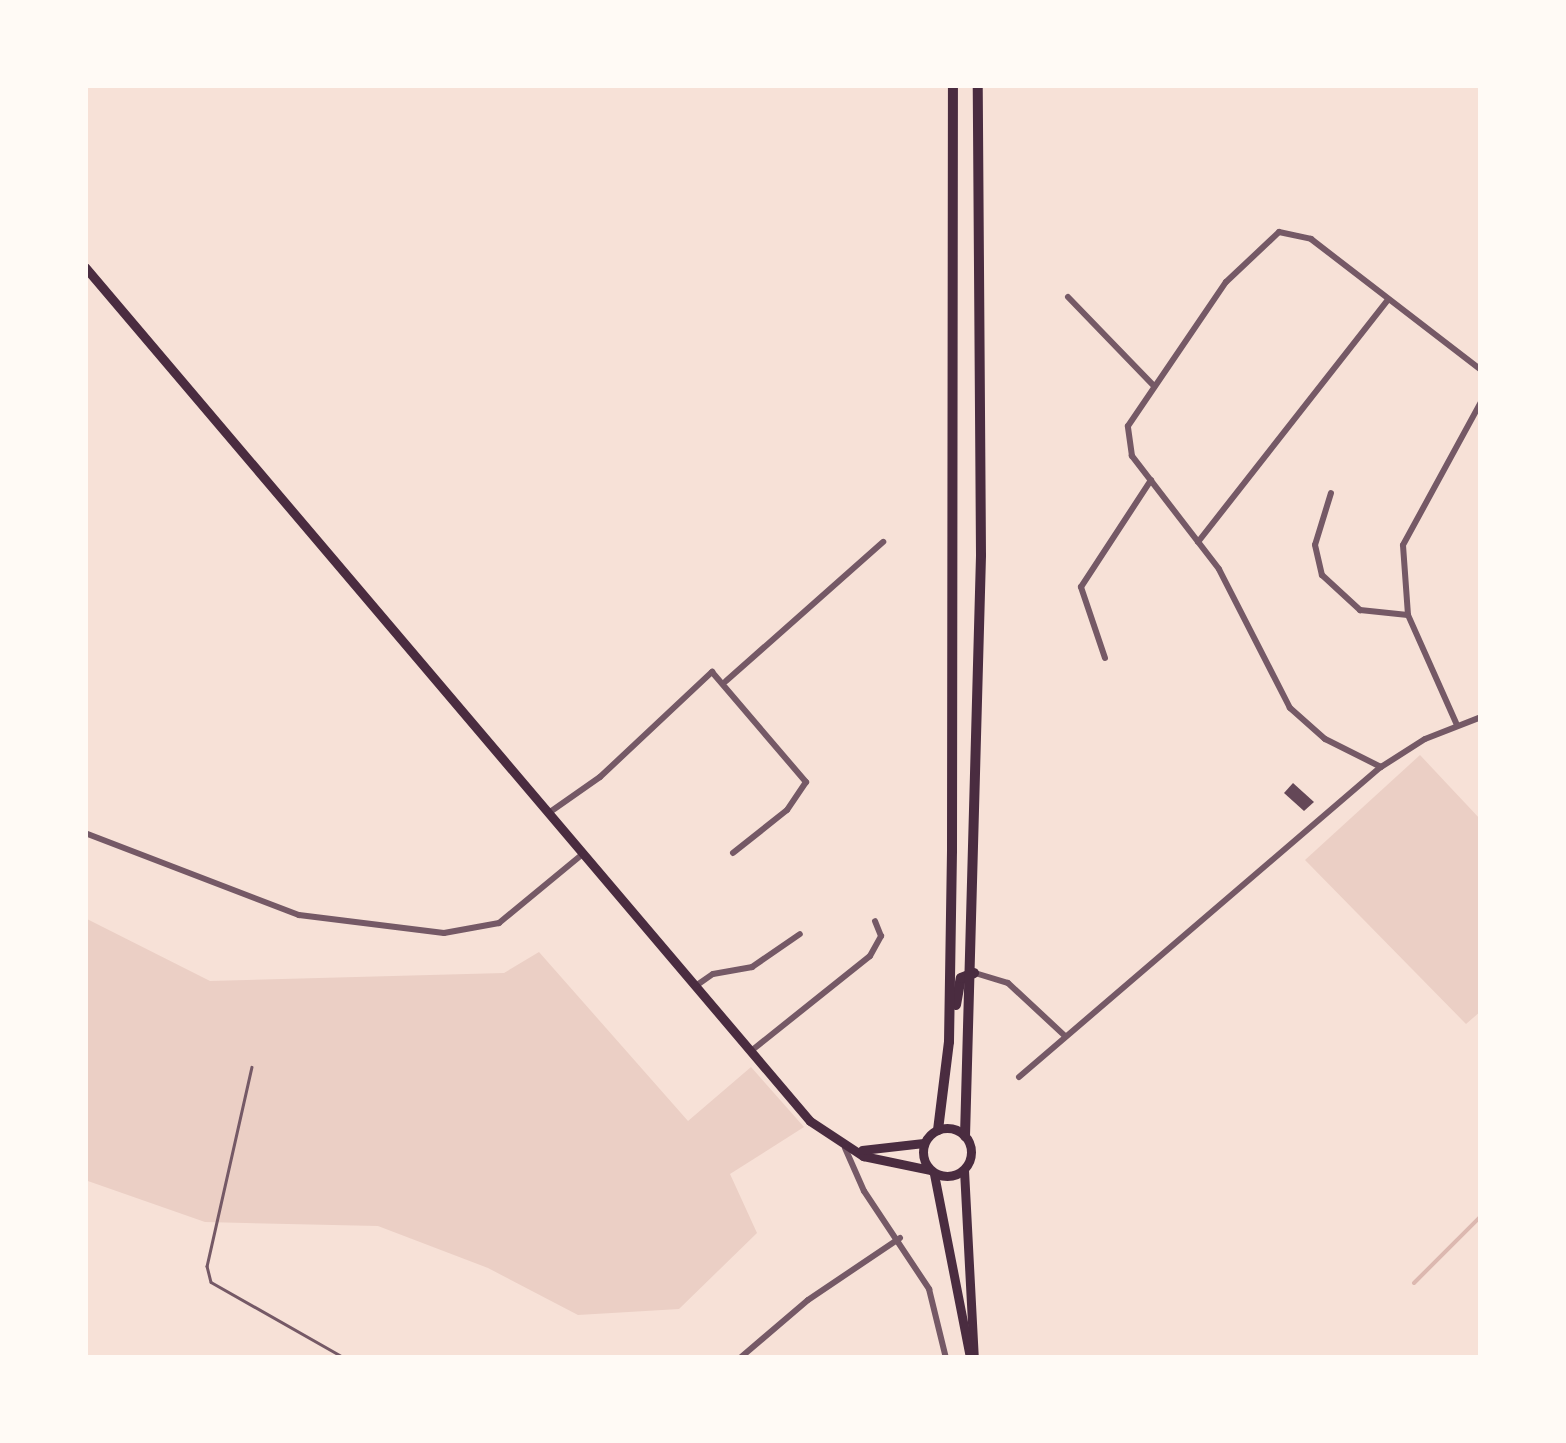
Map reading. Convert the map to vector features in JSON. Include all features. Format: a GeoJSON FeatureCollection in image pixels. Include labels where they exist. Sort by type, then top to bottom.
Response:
{"type":"FeatureCollection","features":[{"type":"Feature","properties":{"kind":"highway"},"geometry":{"type":"LineString","coordinates":[[949,1035],[952,85]]}},
{"type":"Feature","properties":{"kind":"highway"},"geometry":{"type":"LineString","coordinates":[[965,1136],[962,1070],[974,973],[978,85]]}},
{"type":"Feature","properties":{"kind":"highway"},"geometry":{"type":"LineString","coordinates":[[938,1130],[959,982],[974,973]]}},
{"type":"Feature","properties":{"kind":"main road"},"geometry":{"type":"LineString","coordinates":[[85,267],[810,1120],[845,1148],[932,1172],[964,1170]]}},
{"type":"Feature","properties":{"kind":"main road"},"geometry":{"type":"LineString","coordinates":[[845,1148],[882,1153],[924,1143],[938,1130],[965,1136],[972,1152],[964,1170],[972,1358]]}},
{"type":"Feature","properties":{"kind":"main road"},"geometry":{"type":"LineString","coordinates":[[924,1143],[972,1358]]}},
{"type":"Feature","properties":{"kind":"street"},"geometry":{"type":"LineString","coordinates":[[1381,768],[1324,739],[1290,708],[1219,569],[1132,456],[1128,426],[1226,282],[1279,232],[1311,239],[1481,370]]}},
{"type":"Feature","properties":{"kind":"street"},"geometry":{"type":"LineString","coordinates":[[1068,297],[1154,387]]}},
{"type":"Feature","properties":{"kind":"street"},"geometry":{"type":"LineString","coordinates":[[1198,542],[1388,300]]}},
{"type":"Feature","properties":{"kind":"street"},"geometry":{"type":"LineString","coordinates":[[1457,724],[1408,615],[1403,544],[1481,402]]}},
{"type":"Feature","properties":{"kind":"street"},"geometry":{"type":"LineString","coordinates":[[1105,658],[1081,587],[1151,480]]}},
{"type":"Feature","properties":{"kind":"street"},"geometry":{"type":"LineString","coordinates":[[1331,493],[1315,545],[1322,575],[1360,610],[1408,615]]}},
{"type":"Feature","properties":{"kind":"street"},"geometry":{"type":"LineString","coordinates":[[726,682],[883,542]]}},
{"type":"Feature","properties":{"kind":"street"},"geometry":{"type":"LineString","coordinates":[[550,812],[600,777],[712,672],[726,682],[806,782],[786,810],[733,853]]}},
{"type":"Feature","properties":{"kind":"street"},"geometry":{"type":"LineString","coordinates":[[1019,1078],[1381,768],[1457,724],[1481,721]]}},
{"type":"Feature","properties":{"kind":"street"},"geometry":{"type":"LineString","coordinates":[[85,833],[299,914],[444,933],[499,923],[585,852]]}},
{"type":"Feature","properties":{"kind":"street"},"geometry":{"type":"LineString","coordinates":[[752,1051],[870,956],[881,936],[874,921]]}},
{"type":"Feature","properties":{"kind":"street"},"geometry":{"type":"LineString","coordinates":[[697,985],[713,974],[752,966],[800,934]]}},
{"type":"Feature","properties":{"kind":"street"},"geometry":{"type":"LineString","coordinates":[[974,973],[1008,984],[1065,1036]]}},
{"type":"Feature","properties":{"kind":"street"},"geometry":{"type":"LineString","coordinates":[[845,1148],[864,1191],[900,1238],[929,1289],[946,1358]]}},
{"type":"Feature","properties":{"kind":"street"},"geometry":{"type":"LineString","coordinates":[[740,1358],[808,1300],[900,1238]]}},
{"type":"Feature","properties":{"kind":"lane"},"geometry":{"type":"LineString","coordinates":[[252,1068],[207,1266],[211,1282],[345,1358]]}},
{"type":"Feature","properties":{"kind":"shaded area"},"geometry":{"type":"Polygon","coordinates":[[[1420,755],[1481,820],[1481,1011],[1466,1024],[1305,860],[1420,755]]]}},
{"type":"Feature","properties":{"kind":"shaded area"},"geometry":{"type":"Polygon","coordinates":[[[85,918],[210,981],[504,973],[539,952],[688,1121],[751,1067],[804,1127],[730,1174],[757,1233],[679,1309],[578,1315],[488,1268],[378,1226],[205,1222],[85,1180],[85,918]]]}},
{"type":"Feature","properties":{"kind":"building"},"geometry":{"type":"Polygon","coordinates":[[[1293,783],[1314,802],[1304,811],[1284,793],[1293,783]]]}},
{"type":"Feature","properties":{"kind":"waterway"},"geometry":{"type":"LineString","coordinates":[[1414,1283],[1481,1216]]}}]}
